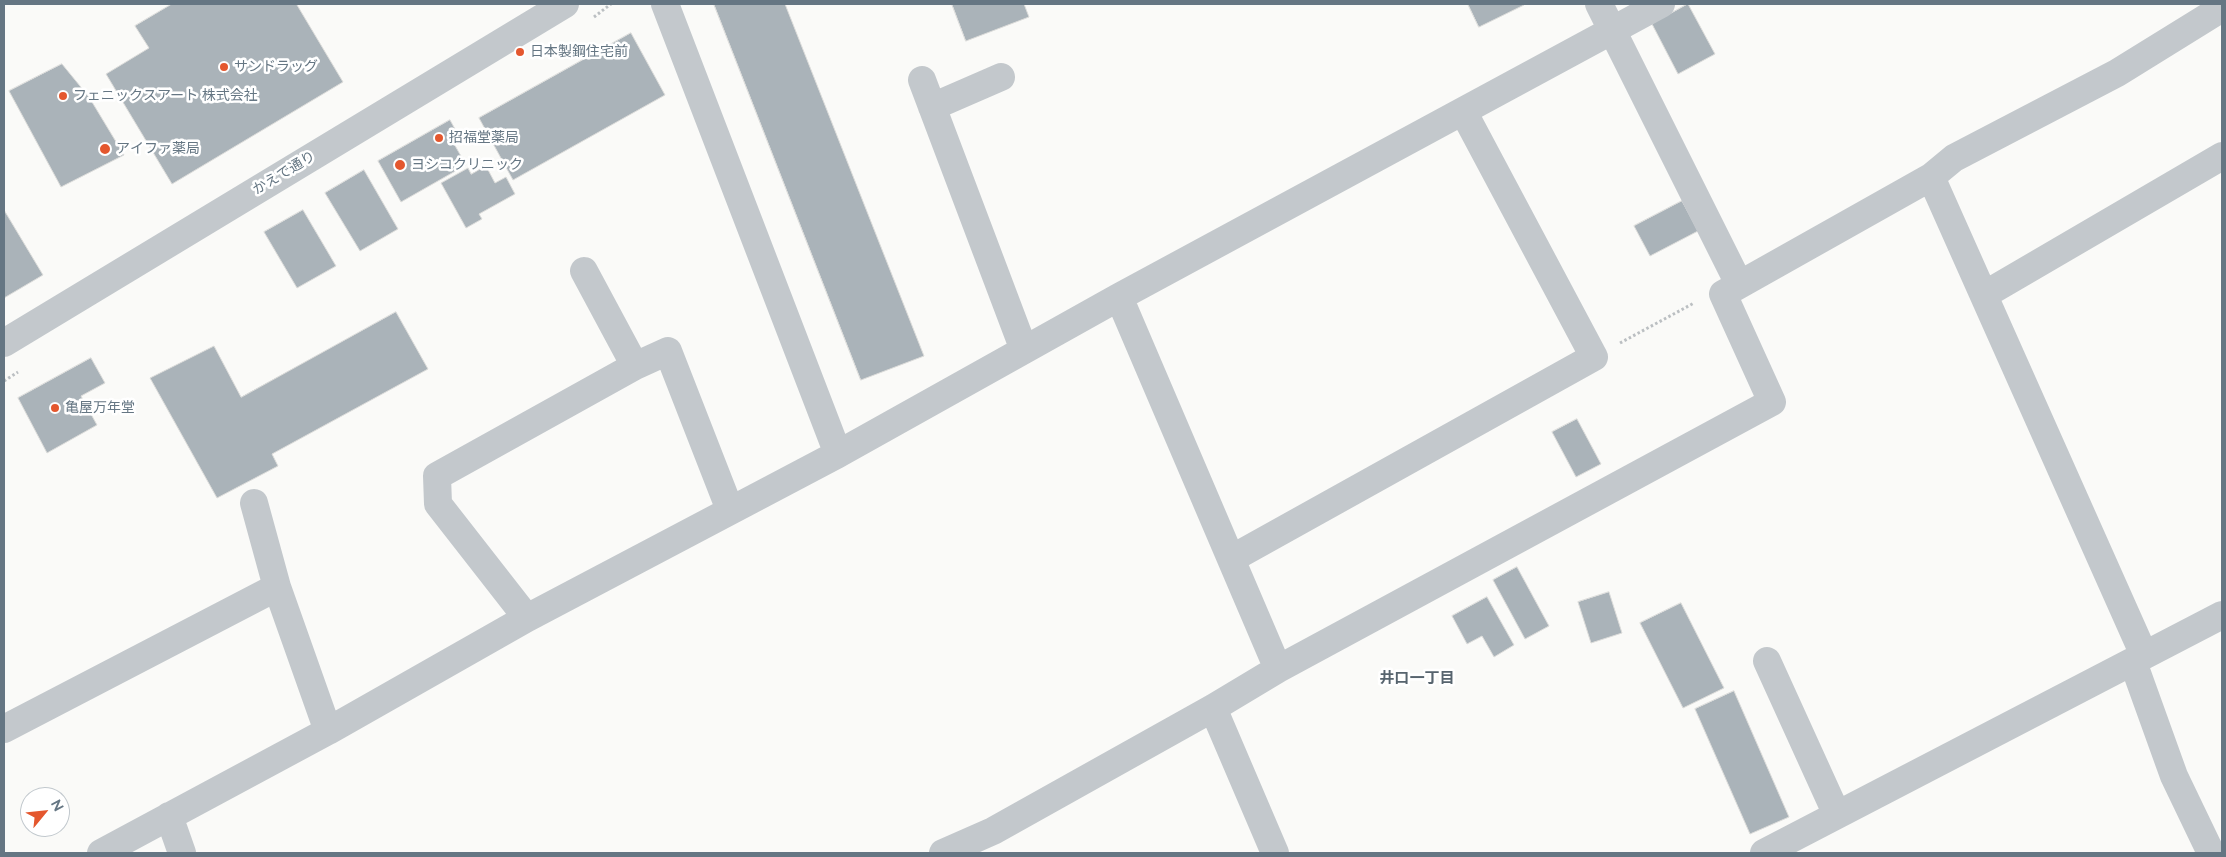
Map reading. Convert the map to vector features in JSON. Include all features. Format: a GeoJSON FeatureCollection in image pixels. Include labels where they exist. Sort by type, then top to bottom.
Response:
{"type":"FeatureCollection","features":[{"type":"Feature","properties":{"kind":"street","name":"かえで通り"},"geometry":{"type":"LineString","coordinates":[[4,343],[565,4]]}},
{"type":"Feature","properties":{"kind":"street"},"geometry":{"type":"LineString","coordinates":[[666,4],[838,454]]}},
{"type":"Feature","properties":{"kind":"street"},"geometry":{"type":"LineString","coordinates":[[943,853],[993,831],[1213,708],[1278,669],[1772,402],[1731,289],[1599,4]]}},
{"type":"Feature","properties":{"kind":"street"},"geometry":{"type":"LineString","coordinates":[[101,853],[328,730],[527,618],[838,454],[1119,297],[1661,4]]}},
{"type":"Feature","properties":{"kind":"street"},"geometry":{"type":"LineString","coordinates":[[1731,289],[1931,177],[1954,158],[2117,73],[2222,8]]}},
{"type":"Feature","properties":{"kind":"street"},"geometry":{"type":"LineString","coordinates":[[932,107],[1001,77]]}},
{"type":"Feature","properties":{"kind":"street"},"geometry":{"type":"LineString","coordinates":[[922,80],[1024,350]]}},
{"type":"Feature","properties":{"kind":"street"},"geometry":{"type":"LineString","coordinates":[[1231,559],[1594,357],[1463,111]]}},
{"type":"Feature","properties":{"kind":"street"},"geometry":{"type":"LineString","coordinates":[[1984,294],[2222,156]]}},
{"type":"Feature","properties":{"kind":"street"},"geometry":{"type":"LineString","coordinates":[[1931,177],[1984,294],[2139,658],[2174,776],[2211,853]]}},
{"type":"Feature","properties":{"kind":"street"},"geometry":{"type":"LineString","coordinates":[[584,271],[635,366]]}},
{"type":"Feature","properties":{"kind":"street"},"geometry":{"type":"LineString","coordinates":[[1119,297],[1278,669]]}},
{"type":"Feature","properties":{"kind":"street"},"geometry":{"type":"LineString","coordinates":[[527,618],[438,504],[438,476],[635,366],[668,352],[730,510]]}},
{"type":"Feature","properties":{"kind":"street"},"geometry":{"type":"LineString","coordinates":[[254,503],[277,587],[328,730]]}},
{"type":"Feature","properties":{"kind":"street"},"geometry":{"type":"LineString","coordinates":[[4,729],[277,587]]}},
{"type":"Feature","properties":{"kind":"street"},"geometry":{"type":"LineString","coordinates":[[1764,853],[2222,615]]}},
{"type":"Feature","properties":{"kind":"street"},"geometry":{"type":"LineString","coordinates":[[1767,661],[1836,816]]}},
{"type":"Feature","properties":{"kind":"street"},"geometry":{"type":"LineString","coordinates":[[1213,708],[1275,853]]}},
{"type":"Feature","properties":{"kind":"street"},"geometry":{"type":"LineString","coordinates":[[170,816],[182,853]]}},
{"type":"Feature","properties":{"kind":"path"},"geometry":{"type":"LineString","coordinates":[[1594,357],[1704,298],[1731,289]]}},
{"type":"Feature","properties":{"kind":"building"},"geometry":{"type":"Polygon","coordinates":[[[172,4],[300,4],[297,5],[343,82],[172,184],[106,74],[149,48],[135,26],[172,4]]]}},
{"type":"Feature","properties":{"kind":"building"},"geometry":{"type":"Polygon","coordinates":[[[714,4],[785,4],[924,356],[861,380],[714,4]]]}},
{"type":"Feature","properties":{"kind":"building"},"geometry":{"type":"Polygon","coordinates":[[[952,4],[1024,4],[1029,17],[966,41],[952,4]]]}},
{"type":"Feature","properties":{"kind":"building"},"geometry":{"type":"Polygon","coordinates":[[[1468,4],[1524,4],[1524,5],[1479,27],[1468,4]]]}},
{"type":"Feature","properties":{"kind":"building"},"geometry":{"type":"Polygon","coordinates":[[[1688,4],[1715,54],[1678,74],[1652,24],[1688,4]]]}},
{"type":"Feature","properties":{"kind":"building"},"geometry":{"type":"Polygon","coordinates":[[[631,33],[665,95],[513,180],[479,118],[631,33]]]}},
{"type":"Feature","properties":{"kind":"building"},"geometry":{"type":"Polygon","coordinates":[[[62,64],[89,97],[124,155],[61,187],[9,91],[62,64]]]}},
{"type":"Feature","properties":{"kind":"building"},"geometry":{"type":"Polygon","coordinates":[[[450,120],[460,138],[453,142],[466,165],[401,202],[378,161],[450,120]]]}},
{"type":"Feature","properties":{"kind":"building"},"geometry":{"type":"Polygon","coordinates":[[[486,166],[495,183],[506,177],[515,194],[479,214],[482,219],[466,228],[441,183],[468,168],[471,174],[486,166]]]}},
{"type":"Feature","properties":{"kind":"building"},"geometry":{"type":"Polygon","coordinates":[[[364,170],[398,229],[360,251],[325,193],[364,170]]]}},
{"type":"Feature","properties":{"kind":"building"},"geometry":{"type":"Polygon","coordinates":[[[1682,201],[1698,231],[1650,256],[1634,226],[1682,201]]]}},
{"type":"Feature","properties":{"kind":"building"},"geometry":{"type":"Polygon","coordinates":[[[4,210],[43,275],[4,298],[4,210]]]}},
{"type":"Feature","properties":{"kind":"building"},"geometry":{"type":"Polygon","coordinates":[[[303,210],[336,266],[297,288],[264,232],[303,210]]]}},
{"type":"Feature","properties":{"kind":"building"},"geometry":{"type":"Polygon","coordinates":[[[396,312],[428,369],[272,454],[278,466],[217,498],[150,378],[214,346],[241,397],[396,312]]]}},
{"type":"Feature","properties":{"kind":"building"},"geometry":{"type":"Polygon","coordinates":[[[91,358],[105,383],[81,396],[97,425],[47,453],[18,398],[91,358]]]}},
{"type":"Feature","properties":{"kind":"building"},"geometry":{"type":"Polygon","coordinates":[[[1577,419],[1601,464],[1576,477],[1552,432],[1577,419]]]}},
{"type":"Feature","properties":{"kind":"building"},"geometry":{"type":"Polygon","coordinates":[[[1517,567],[1549,626],[1525,639],[1493,580],[1517,567]]]}},
{"type":"Feature","properties":{"kind":"building"},"geometry":{"type":"Polygon","coordinates":[[[1609,592],[1622,633],[1591,643],[1578,602],[1609,592]]]}},
{"type":"Feature","properties":{"kind":"building"},"geometry":{"type":"Polygon","coordinates":[[[1487,597],[1514,645],[1494,657],[1482,636],[1467,644],[1452,616],[1487,597]]]}},
{"type":"Feature","properties":{"kind":"building"},"geometry":{"type":"Polygon","coordinates":[[[1681,603],[1724,688],[1683,708],[1640,623],[1681,603]]]}},
{"type":"Feature","properties":{"kind":"building"},"geometry":{"type":"Polygon","coordinates":[[[1734,691],[1789,817],[1750,834],[1695,709],[1734,691]]]}},
{"type":"Feature","properties":{"kind":"place","name":"日本製鋼住宅前"},"geometry":{"type":"Point","coordinates":[520,52]}},
{"type":"Feature","properties":{"kind":"place","name":"サンドラッグ"},"geometry":{"type":"Point","coordinates":[224,67]}},
{"type":"Feature","properties":{"kind":"place","name":"フェニックスアート 株式会社"},"geometry":{"type":"Point","coordinates":[63,96]}},
{"type":"Feature","properties":{"kind":"place","name":"招福堂薬局"},"geometry":{"type":"Point","coordinates":[439,138]}},
{"type":"Feature","properties":{"kind":"place","name":"アイファ薬局"},"geometry":{"type":"Point","coordinates":[105,149]}},
{"type":"Feature","properties":{"kind":"place","name":"ヨシコクリニック"},"geometry":{"type":"Point","coordinates":[400,165]}},
{"type":"Feature","properties":{"kind":"place","name":"亀屋万年堂"},"geometry":{"type":"Point","coordinates":[55,408]}},
{"type":"Feature","properties":{"kind":"district","name":"井口一丁目"},"geometry":{"type":"Point","coordinates":[1417,678]}}]}
